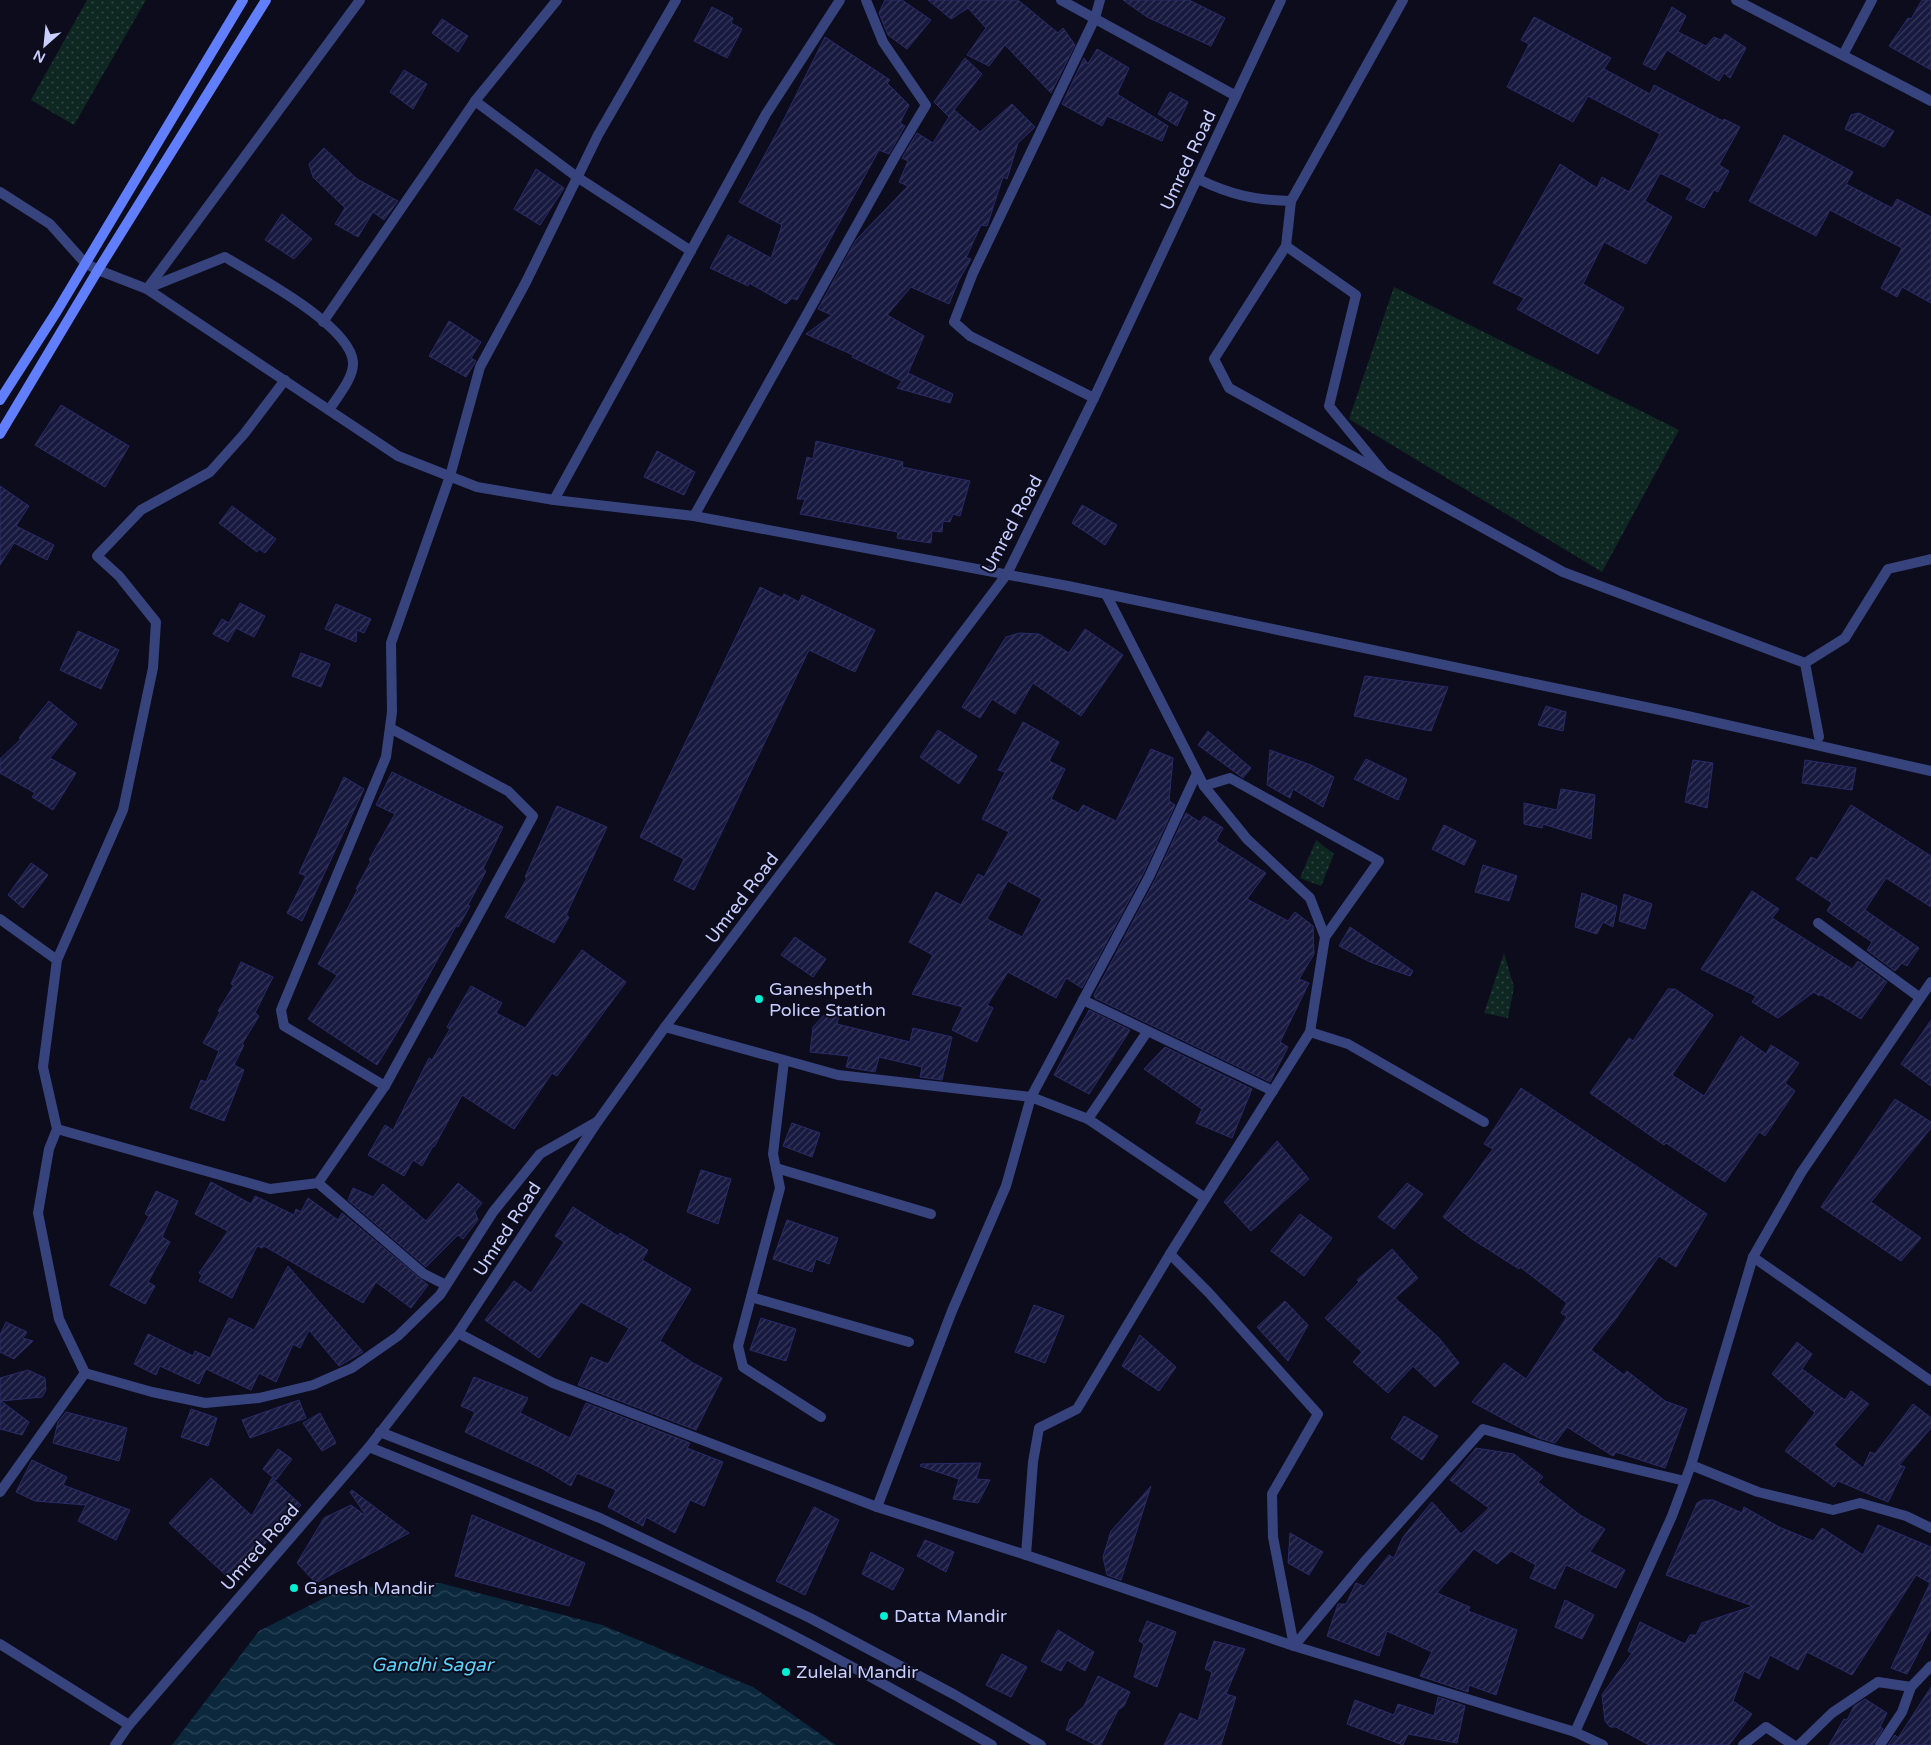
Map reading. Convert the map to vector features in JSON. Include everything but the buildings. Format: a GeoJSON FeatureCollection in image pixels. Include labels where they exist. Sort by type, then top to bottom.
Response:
{"type":"FeatureCollection","features":[{"type":"Feature","properties":{"kind":"main road"},"geometry":{"type":"LineString","coordinates":[[0,400],[85,263],[243,0]]}},
{"type":"Feature","properties":{"kind":"main road"},"geometry":{"type":"LineString","coordinates":[[0,434],[98,270],[266,0]]}},
{"type":"Feature","properties":{"kind":"street"},"geometry":{"type":"LineString","coordinates":[[147,289],[360,0]]}},
{"type":"Feature","properties":{"kind":"street"},"geometry":{"type":"LineString","coordinates":[[323,322],[475,100],[557,0]]}},
{"type":"Feature","properties":{"kind":"street"},"geometry":{"type":"LineString","coordinates":[[385,1086],[284,1026],[281,1010],[386,757],[392,712],[391,643],[450,476],[480,367],[526,282],[598,135],[676,0]]}},
{"type":"Feature","properties":{"kind":"street"},"geometry":{"type":"LineString","coordinates":[[554,500],[766,114],[840,0]]}},
{"type":"Feature","properties":{"kind":"street"},"geometry":{"type":"LineString","coordinates":[[694,516],[891,163],[926,105],[884,42],[866,0]]}},
{"type":"Feature","properties":{"kind":"street"},"geometry":{"type":"LineString","coordinates":[[1062,0],[1236,96]]}},
{"type":"Feature","properties":{"kind":"street"},"geometry":{"type":"LineString","coordinates":[[1094,398],[970,336],[954,322],[973,273],[1095,18],[1100,0]]}},
{"type":"Feature","properties":{"kind":"street","name":"Umred Road"},"geometry":{"type":"LineString","coordinates":[[115,1745],[129,1725],[369,1447],[458,1333],[598,1121],[665,1027],[1007,574],[1094,398],[1281,0]]}},
{"type":"Feature","properties":{"kind":"street"},"geometry":{"type":"LineString","coordinates":[[1403,0],[1291,201],[1286,246],[1214,359],[1229,388],[1563,572],[1805,663]]}},
{"type":"Feature","properties":{"kind":"street"},"geometry":{"type":"LineString","coordinates":[[1736,0],[1931,101]]}},
{"type":"Feature","properties":{"kind":"street"},"geometry":{"type":"LineString","coordinates":[[1843,55],[1872,0]]}},
{"type":"Feature","properties":{"kind":"street"},"geometry":{"type":"LineString","coordinates":[[475,100],[577,177],[691,251]]}},
{"type":"Feature","properties":{"kind":"street"},"geometry":{"type":"LineString","coordinates":[[1198,180],[1225,192],[1258,200],[1291,201]]}},
{"type":"Feature","properties":{"kind":"street"},"geometry":{"type":"LineString","coordinates":[[0,192],[50,224],[85,263],[147,289],[398,456],[477,487],[554,500],[694,516],[1007,574],[1674,714],[1931,771]]}},
{"type":"Feature","properties":{"kind":"street"},"geometry":{"type":"LineString","coordinates":[[1286,246],[1356,295],[1329,406],[1384,473]]}},
{"type":"Feature","properties":{"kind":"street"},"geometry":{"type":"LineString","coordinates":[[147,289],[225,257],[293,298],[345,343],[353,361],[352,372],[329,410]]}},
{"type":"Feature","properties":{"kind":"street"},"geometry":{"type":"LineString","coordinates":[[285,380],[244,434],[210,472],[141,510],[96,556],[119,576],[156,622],[153,668],[123,810],[57,960],[43,1067],[57,1129],[49,1149],[38,1213],[59,1319],[85,1373],[152,1392],[205,1403],[259,1398],[313,1385],[352,1368],[398,1336],[440,1295],[493,1212],[540,1154],[598,1121]]}},
{"type":"Feature","properties":{"kind":"street"},"geometry":{"type":"LineString","coordinates":[[1805,663],[1845,638],[1888,570],[1931,559]]}},
{"type":"Feature","properties":{"kind":"street"},"geometry":{"type":"LineString","coordinates":[[1026,1554],[1033,1462],[1039,1428],[1077,1409],[1170,1254],[1310,1032],[1315,1012],[1324,937],[1310,898],[1247,839],[1204,786],[1106,594]]}},
{"type":"Feature","properties":{"kind":"street"},"geometry":{"type":"LineString","coordinates":[[1805,663],[1819,737]]}},
{"type":"Feature","properties":{"kind":"street"},"geometry":{"type":"LineString","coordinates":[[318,1183],[385,1086],[533,816],[508,791],[390,728]]}},
{"type":"Feature","properties":{"kind":"street"},"geometry":{"type":"LineString","coordinates":[[877,1507],[952,1311],[1006,1186],[1031,1097],[1149,877],[1197,773]]}},
{"type":"Feature","properties":{"kind":"street"},"geometry":{"type":"LineString","coordinates":[[1204,786],[1230,778],[1379,861],[1324,937]]}},
{"type":"Feature","properties":{"kind":"street"},"geometry":{"type":"LineString","coordinates":[[0,919],[57,960]]}},
{"type":"Feature","properties":{"kind":"street"},"geometry":{"type":"LineString","coordinates":[[1818,923],[1919,998]]}},
{"type":"Feature","properties":{"kind":"street"},"geometry":{"type":"LineString","coordinates":[[1575,1732],[1691,1465],[1753,1257],[1800,1173],[1931,982]]}},
{"type":"Feature","properties":{"kind":"street"},"geometry":{"type":"LineString","coordinates":[[1083,1000],[1273,1091]]}},
{"type":"Feature","properties":{"kind":"street"},"geometry":{"type":"LineString","coordinates":[[665,1027],[838,1075],[1031,1097],[1088,1119],[1205,1198]]}},
{"type":"Feature","properties":{"kind":"street"},"geometry":{"type":"LineString","coordinates":[[1088,1119],[1147,1032]]}},
{"type":"Feature","properties":{"kind":"street"},"geometry":{"type":"LineString","coordinates":[[1310,1032],[1348,1044],[1484,1122]]}},
{"type":"Feature","properties":{"kind":"street"},"geometry":{"type":"LineString","coordinates":[[784,1061],[774,1154],[780,1188],[738,1346],[743,1367],[821,1417]]}},
{"type":"Feature","properties":{"kind":"street"},"geometry":{"type":"LineString","coordinates":[[57,1129],[270,1189],[318,1183],[424,1274],[446,1285]]}},
{"type":"Feature","properties":{"kind":"street"},"geometry":{"type":"LineString","coordinates":[[776,1168],[932,1214]]}},
{"type":"Feature","properties":{"kind":"street"},"geometry":{"type":"LineString","coordinates":[[1170,1254],[1209,1293],[1318,1414],[1272,1494],[1273,1537],[1294,1646]]}},
{"type":"Feature","properties":{"kind":"street"},"geometry":{"type":"LineString","coordinates":[[1753,1257],[1931,1381]]}},
{"type":"Feature","properties":{"kind":"street"},"geometry":{"type":"LineString","coordinates":[[752,1297],[909,1342]]}},
{"type":"Feature","properties":{"kind":"street"},"geometry":{"type":"LineString","coordinates":[[458,1333],[553,1383],[877,1507],[1026,1554],[1294,1646],[1575,1732],[1604,1745]]}},
{"type":"Feature","properties":{"kind":"street"},"geometry":{"type":"LineString","coordinates":[[0,1492],[85,1373]]}},
{"type":"Feature","properties":{"kind":"street"},"geometry":{"type":"LineString","coordinates":[[1294,1646],[1364,1560],[1483,1429],[1562,1452],[1685,1481]]}},
{"type":"Feature","properties":{"kind":"street"},"geometry":{"type":"LineString","coordinates":[[380,1432],[600,1518],[810,1618],[955,1695],[1041,1745]]}},
{"type":"Feature","properties":{"kind":"street"},"geometry":{"type":"LineString","coordinates":[[369,1447],[514,1505],[749,1613],[851,1666],[992,1745]]}},
{"type":"Feature","properties":{"kind":"street"},"geometry":{"type":"LineString","coordinates":[[1691,1465],[1758,1492],[1833,1510],[1860,1503],[1906,1516],[1931,1528]]}},
{"type":"Feature","properties":{"kind":"street"},"geometry":{"type":"LineString","coordinates":[[0,1644],[129,1725]]}},
{"type":"Feature","properties":{"kind":"street"},"geometry":{"type":"LineString","coordinates":[[1880,1745],[1902,1712],[1911,1687],[1931,1666]]}},
{"type":"Feature","properties":{"kind":"street"},"geometry":{"type":"LineString","coordinates":[[1799,1745],[1832,1713],[1878,1682],[1911,1687]]}},
{"type":"Feature","properties":{"kind":"street"},"geometry":{"type":"LineString","coordinates":[[1743,1745],[1766,1727],[1793,1745]]}},
{"type":"Feature","properties":{"kind":"green space"},"geometry":{"type":"Polygon","coordinates":[[[87,0],[146,0],[74,125],[31,100],[87,0]]]}},
{"type":"Feature","properties":{"kind":"green space"},"geometry":{"type":"Polygon","coordinates":[[[1394,287],[1679,430],[1602,572],[1349,419],[1394,287]]]}},
{"type":"Feature","properties":{"kind":"green space"},"geometry":{"type":"Polygon","coordinates":[[[1316,840],[1334,854],[1321,886],[1300,878],[1316,840]]]}},
{"type":"Feature","properties":{"kind":"green space"},"geometry":{"type":"Polygon","coordinates":[[[1504,953],[1514,987],[1508,1018],[1484,1013],[1504,953]]]}},
{"type":"Feature","properties":{"kind":"water","name":"Gandhi Sagar"},"geometry":{"type":"Polygon","coordinates":[[[440,1583],[602,1625],[753,1687],[836,1745],[172,1745],[259,1631],[342,1589],[440,1583]]]}},
{"type":"Feature","properties":{"kind":"place","name":"Ganeshpeth Police Station"},"geometry":{"type":"Point","coordinates":[759,999]}},
{"type":"Feature","properties":{"kind":"place","name":"Ganesh Mandir"},"geometry":{"type":"Point","coordinates":[294,1588]}},
{"type":"Feature","properties":{"kind":"place","name":"Datta Mandir"},"geometry":{"type":"Point","coordinates":[884,1616]}},
{"type":"Feature","properties":{"kind":"place","name":"Zulelal Mandir"},"geometry":{"type":"Point","coordinates":[786,1672]}}]}
